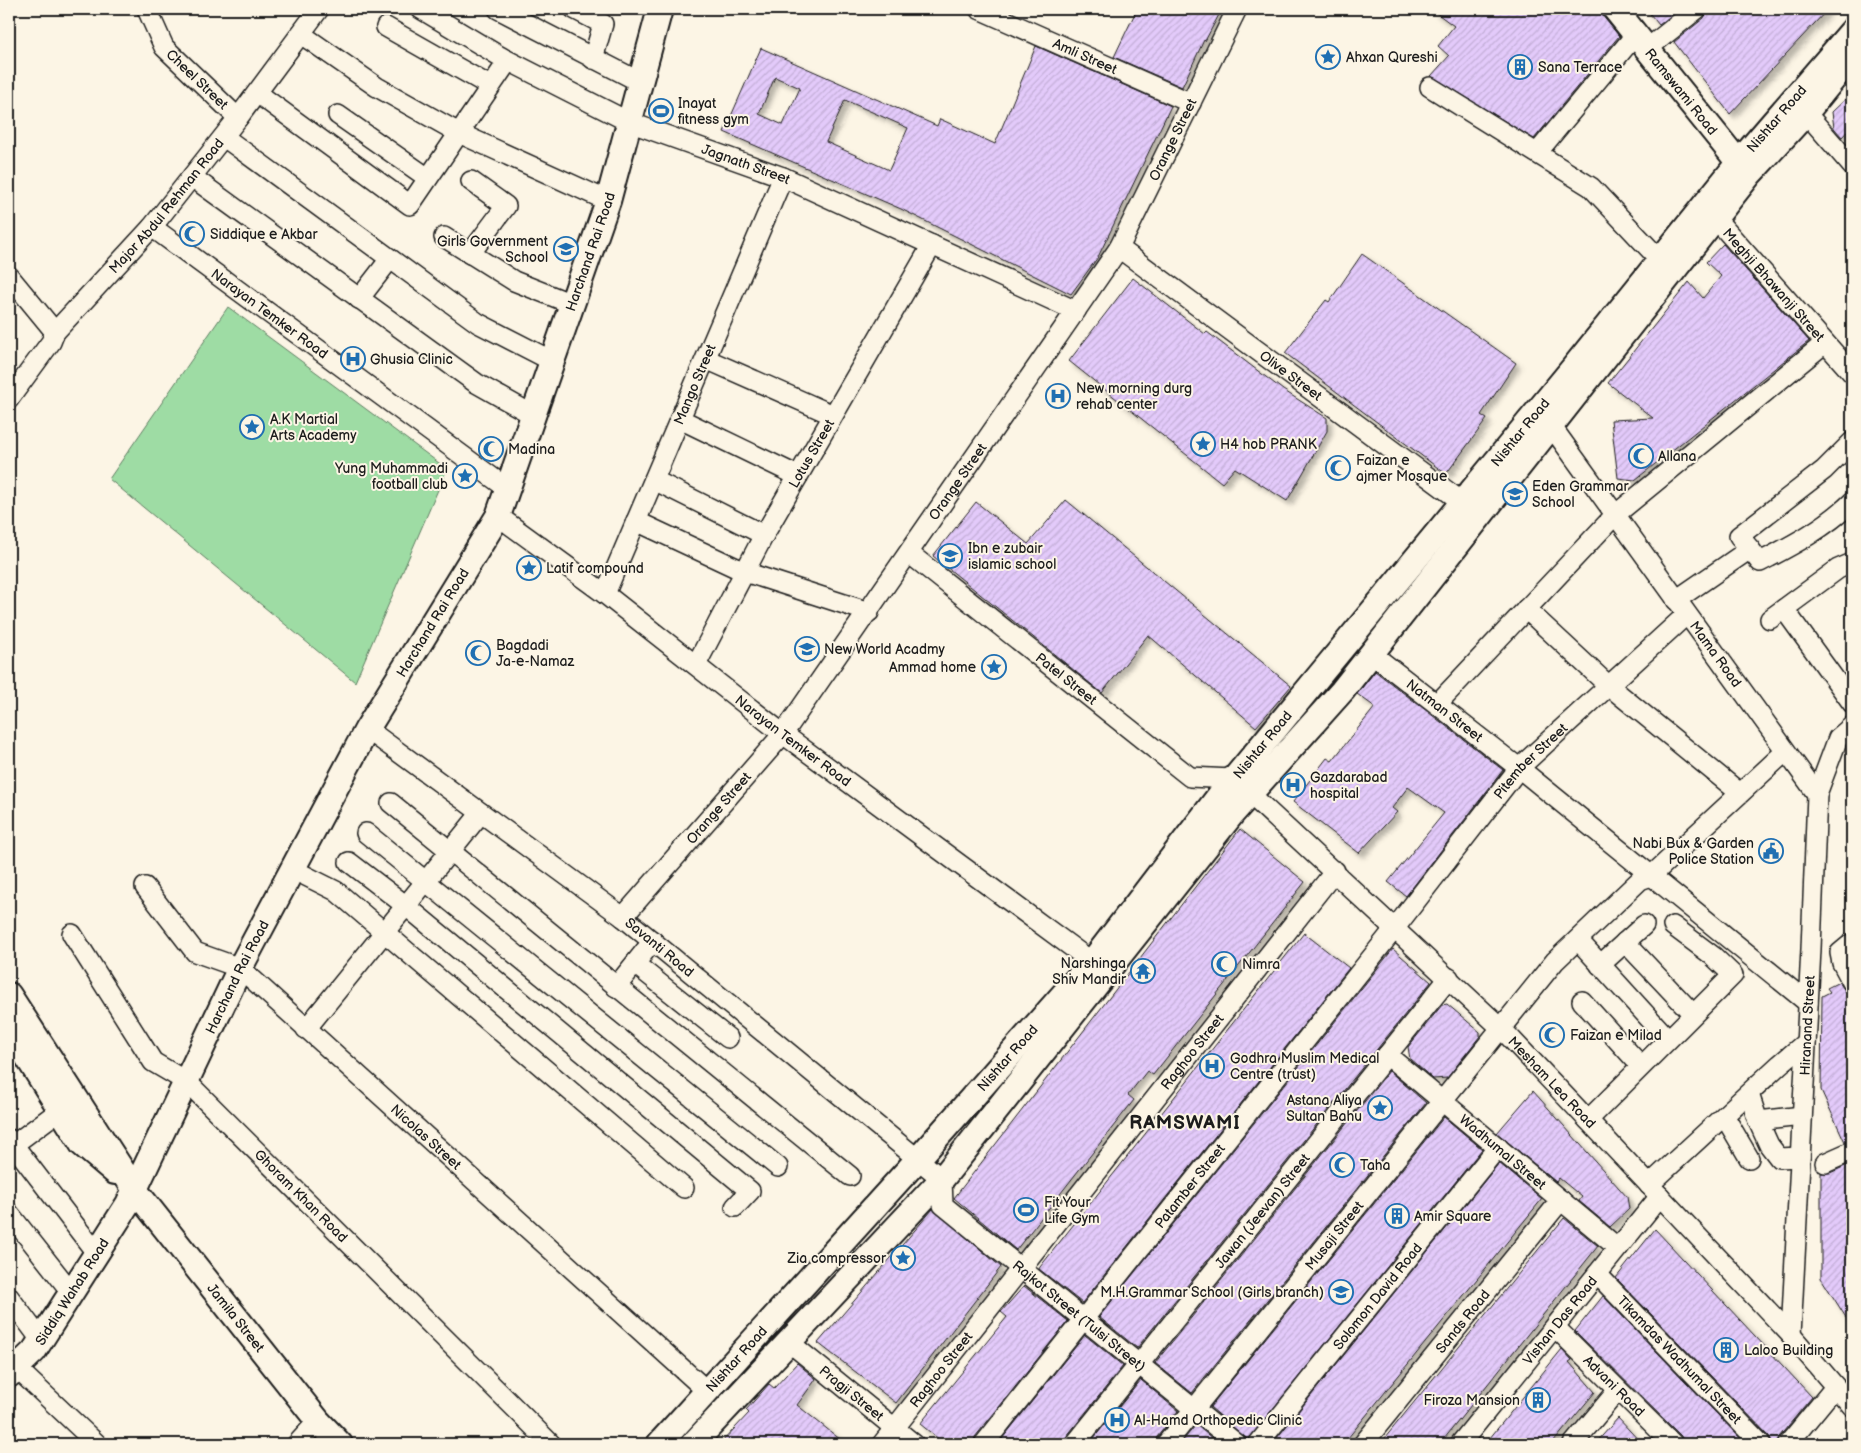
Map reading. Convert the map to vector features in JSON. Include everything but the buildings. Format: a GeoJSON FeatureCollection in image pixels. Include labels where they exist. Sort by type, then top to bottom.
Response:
{"type":"FeatureCollection","features":[{"type":"Feature","properties":{"kind":"main road","name":"Harchand Rai Road"},"geometry":{"type":"LineString","coordinates":[[131,1197],[240,968],[367,729],[498,516],[608,201],[660,9]]}},
{"type":"Feature","properties":{"kind":"main road","name":"Ramswami Road"},"geometry":{"type":"LineString","coordinates":[[1615,9],[1744,168]]}},
{"type":"Feature","properties":{"kind":"main road","name":"Nishtar Road"},"geometry":{"type":"LineString","coordinates":[[660,1444],[918,1160],[1092,962],[1232,780],[1660,260],[1744,168],[1852,31]]}},
{"type":"Feature","properties":{"kind":"main road","name":"Nishtar Road"},"geometry":{"type":"LineString","coordinates":[[693,1444],[942,1179],[1226,821],[1342,692],[1715,218],[1744,168],[1806,113],[1852,56]]}},
{"type":"Feature","properties":{"kind":"main road","name":"Jamila Street"},"geometry":{"type":"LineString","coordinates":[[9,997],[131,1197]]}},
{"type":"Feature","properties":{"kind":"main road","name":"Jamila Street"},"geometry":{"type":"LineString","coordinates":[[9,1028],[82,1144],[131,1197],[318,1421],[340,1444]]}},
{"type":"Feature","properties":{"kind":"main road","name":"Siddiq Wahab Road"},"geometry":{"type":"LineString","coordinates":[[11,1368],[41,1340],[97,1254],[131,1197]]}},
{"type":"Feature","properties":{"kind":"street","name":"Cheel Street"},"geometry":{"type":"LineString","coordinates":[[147,9],[164,47],[238,118]]}},
{"type":"Feature","properties":{"kind":"street","name":"Major Abdul Rehman Road"},"geometry":{"type":"LineString","coordinates":[[9,399],[50,342],[55,332],[152,227],[238,118],[319,9]]}},
{"type":"Feature","properties":{"kind":"street","name":"Jagnath Street"},"geometry":{"type":"LineString","coordinates":[[420,9],[508,60],[629,122],[783,177],[1076,311]]}},
{"type":"Feature","properties":{"kind":"street"},"geometry":{"type":"LineString","coordinates":[[498,9],[640,82]]}},
{"type":"Feature","properties":{"kind":"street"},"geometry":{"type":"LineString","coordinates":[[574,9],[603,24],[593,58]]}},
{"type":"Feature","properties":{"kind":"street","name":"Amli Street"},"geometry":{"type":"LineString","coordinates":[[979,9],[1191,103]]}},
{"type":"Feature","properties":{"kind":"street","name":"Orange Street"},"geometry":{"type":"LineString","coordinates":[[623,916],[783,734],[910,554],[1120,248],[1237,9]]}},
{"type":"Feature","properties":{"kind":"street"},"geometry":{"type":"LineString","coordinates":[[1537,153],[1642,42],[1697,9]]}},
{"type":"Feature","properties":{"kind":"street"},"geometry":{"type":"LineString","coordinates":[[386,26],[490,86]]}},
{"type":"Feature","properties":{"kind":"street"},"geometry":{"type":"LineString","coordinates":[[301,34],[377,87],[458,133],[608,201]]}},
{"type":"Feature","properties":{"kind":"street"},"geometry":{"type":"LineString","coordinates":[[257,93],[410,205],[508,60]]}},
{"type":"Feature","properties":{"kind":"street"},"geometry":{"type":"LineString","coordinates":[[1430,87],[1591,187],[1660,260]]}},
{"type":"Feature","properties":{"kind":"street"},"geometry":{"type":"LineString","coordinates":[[1806,113],[1852,166]]}},
{"type":"Feature","properties":{"kind":"street"},"geometry":{"type":"LineString","coordinates":[[338,115],[428,178]]}},
{"type":"Feature","properties":{"kind":"street"},"geometry":{"type":"LineString","coordinates":[[224,136],[478,323],[552,361]]}},
{"type":"Feature","properties":{"kind":"street"},"geometry":{"type":"LineString","coordinates":[[192,177],[476,383],[533,415]]}},
{"type":"Feature","properties":{"kind":"street","name":"Mango Street"},"geometry":{"type":"LineString","coordinates":[[605,594],[783,177]]}},
{"type":"Feature","properties":{"kind":"street"},"geometry":{"type":"LineString","coordinates":[[470,254],[506,206],[471,182]]}},
{"type":"Feature","properties":{"kind":"street","name":"Meghji Bhawanji Street"},"geometry":{"type":"LineString","coordinates":[[1715,218],[1852,373]]}},
{"type":"Feature","properties":{"kind":"street","name":"Narayan Temker Road"},"geometry":{"type":"LineString","coordinates":[[152,227],[508,489]]}},
{"type":"Feature","properties":{"kind":"street"},"geometry":{"type":"LineString","coordinates":[[444,237],[514,281],[572,304]]}},
{"type":"Feature","properties":{"kind":"street","name":"Lotus Street"},"geometry":{"type":"LineString","coordinates":[[696,665],[764,535],[932,244]]}},
{"type":"Feature","properties":{"kind":"street","name":"Olive Street"},"geometry":{"type":"LineString","coordinates":[[1120,248],[1462,502]]}},
{"type":"Feature","properties":{"kind":"street"},"geometry":{"type":"LineString","coordinates":[[359,298],[390,259]]}},
{"type":"Feature","properties":{"kind":"street"},"geometry":{"type":"LineString","coordinates":[[9,276],[55,332]]}},
{"type":"Feature","properties":{"kind":"street"},"geometry":{"type":"LineString","coordinates":[[1437,704],[1615,515],[1825,342]]}},
{"type":"Feature","properties":{"kind":"street"},"geometry":{"type":"LineString","coordinates":[[706,359],[833,415]]}},
{"type":"Feature","properties":{"kind":"street"},"geometry":{"type":"LineString","coordinates":[[680,419],[798,476]]}},
{"type":"Feature","properties":{"kind":"street","name":"Mama Road"},"geometry":{"type":"LineString","coordinates":[[1552,427],[1817,794]]}},
{"type":"Feature","properties":{"kind":"street"},"geometry":{"type":"LineString","coordinates":[[1852,430],[1850,432],[1852,441],[1824,470],[1739,536],[1760,562],[1838,516],[1852,502]]}},
{"type":"Feature","properties":{"kind":"street"},"geometry":{"type":"LineString","coordinates":[[654,480],[764,535]]}},
{"type":"Feature","properties":{"kind":"street","name":"Narayan Temker Road"},"geometry":{"type":"LineString","coordinates":[[498,516],[605,594],[783,734],[1092,962]]}},
{"type":"Feature","properties":{"kind":"street"},"geometry":{"type":"LineString","coordinates":[[636,521],[745,572],[869,612]]}},
{"type":"Feature","properties":{"kind":"street"},"geometry":{"type":"LineString","coordinates":[[1676,600],[1750,549]]}},
{"type":"Feature","properties":{"kind":"street","name":"Patel Street"},"geometry":{"type":"LineString","coordinates":[[910,554],[1190,777],[1232,780]]}},
{"type":"Feature","properties":{"kind":"street"},"geometry":{"type":"LineString","coordinates":[[1852,563],[1838,569],[1777,614],[1852,703]]}},
{"type":"Feature","properties":{"kind":"street"},"geometry":{"type":"LineString","coordinates":[[1526,609],[1609,686],[1740,793]]}},
{"type":"Feature","properties":{"kind":"street","name":"Pitember Street"},"geometry":{"type":"LineString","coordinates":[[1395,928],[1519,768],[1686,615]]}},
{"type":"Feature","properties":{"kind":"street","name":"Natman Street"},"geometry":{"type":"LineString","coordinates":[[1372,654],[1519,768],[1808,1003]]}},
{"type":"Feature","properties":{"kind":"street","name":"Hiranand Street"},"geometry":{"type":"LineString","coordinates":[[1791,1335],[1817,794],[1838,738],[1852,726]]}},
{"type":"Feature","properties":{"kind":"street","name":"Savanti Road"},"geometry":{"type":"LineString","coordinates":[[367,729],[623,916],[942,1179]]}},
{"type":"Feature","properties":{"kind":"street","name":"Musaji Street"},"geometry":{"type":"LineString","coordinates":[[1166,1444],[1555,961],[1640,880],[1651,876],[1785,752]]}},
{"type":"Feature","properties":{"kind":"street","name":"Mesham Lea Road"},"geometry":{"type":"LineString","coordinates":[[1232,780],[1335,871],[1502,1028],[1791,1335],[1852,1406]]}},
{"type":"Feature","properties":{"kind":"street"},"geometry":{"type":"LineString","coordinates":[[391,803],[850,1176]]}},
{"type":"Feature","properties":{"kind":"street"},"geometry":{"type":"LineString","coordinates":[[306,1029],[383,931],[481,813]]}},
{"type":"Feature","properties":{"kind":"street"},"geometry":{"type":"LineString","coordinates":[[366,833],[778,1167]]}},
{"type":"Feature","properties":{"kind":"street"},"geometry":{"type":"LineString","coordinates":[[348,862],[405,905],[750,1191],[735,1207]]}},
{"type":"Feature","properties":{"kind":"street"},"geometry":{"type":"LineString","coordinates":[[292,869],[336,891],[684,1188]]}},
{"type":"Feature","properties":{"kind":"street","name":"Raghoo Street"},"geometry":{"type":"LineString","coordinates":[[882,1444],[1335,871]]}},
{"type":"Feature","properties":{"kind":"street","name":"Nicolas Street"},"geometry":{"type":"LineString","coordinates":[[145,888],[195,952],[240,968],[708,1392]]}},
{"type":"Feature","properties":{"kind":"street"},"geometry":{"type":"LineString","coordinates":[[1600,965],[1644,925]]}},
{"type":"Feature","properties":{"kind":"street"},"geometry":{"type":"LineString","coordinates":[[1588,1120],[1733,975],[1713,956],[1672,926]]}},
{"type":"Feature","properties":{"kind":"street","name":"Patamber Street"},"geometry":{"type":"LineString","coordinates":[[984,1444],[1395,928]]}},
{"type":"Feature","properties":{"kind":"street","name":"Ghoram Khan Road"},"geometry":{"type":"LineString","coordinates":[[72,934],[153,1062],[186,1082],[551,1444]]}},
{"type":"Feature","properties":{"kind":"street"},"geometry":{"type":"LineString","coordinates":[[1578,940],[1668,1039]]}},
{"type":"Feature","properties":{"kind":"street"},"geometry":{"type":"LineString","coordinates":[[616,987],[653,942]]}},
{"type":"Feature","properties":{"kind":"street"},"geometry":{"type":"LineString","coordinates":[[1625,942],[1694,1014]]}},
{"type":"Feature","properties":{"kind":"street"},"geometry":{"type":"LineString","coordinates":[[1811,949],[1846,948],[1842,964],[1852,982]]}},
{"type":"Feature","properties":{"kind":"street"},"geometry":{"type":"LineString","coordinates":[[635,964],[728,1038]]}},
{"type":"Feature","properties":{"kind":"street","name":"Jawan (Jeevan) Street"},"geometry":{"type":"LineString","coordinates":[[1075,1444],[1449,978]]}},
{"type":"Feature","properties":{"kind":"street"},"geometry":{"type":"LineString","coordinates":[[1582,1001],[1641,1066]]}},
{"type":"Feature","properties":{"kind":"street","name":"Vishan Das Road"},"geometry":{"type":"LineString","coordinates":[[1460,1444],[1556,1328],[1618,1248],[1655,1191],[1725,1117],[1806,1042]]}},
{"type":"Feature","properties":{"kind":"street","name":"Wadhumal Street"},"geometry":{"type":"LineString","coordinates":[[1388,1055],[1618,1248]]}},
{"type":"Feature","properties":{"kind":"street"},"geometry":{"type":"LineString","coordinates":[[1749,1094],[1758,1121],[1769,1144],[1779,1158],[1800,1156]]}},
{"type":"Feature","properties":{"kind":"street"},"geometry":{"type":"LineString","coordinates":[[60,1110],[10,1144],[97,1254]]}},
{"type":"Feature","properties":{"kind":"street"},"geometry":{"type":"LineString","coordinates":[[1758,1121],[1802,1116]]}},
{"type":"Feature","properties":{"kind":"street"},"geometry":{"type":"LineString","coordinates":[[1725,1117],[1749,1158]]}},
{"type":"Feature","properties":{"kind":"street","name":"Solomon David Road"},"geometry":{"type":"LineString","coordinates":[[1258,1444],[1498,1148]]}},
{"type":"Feature","properties":{"kind":"street"},"geometry":{"type":"LineString","coordinates":[[1825,1163],[1852,1151]]}},
{"type":"Feature","properties":{"kind":"street","name":"Rajkot Street (Tulsi Street)"},"geometry":{"type":"LineString","coordinates":[[942,1179],[943,1205],[1237,1444]]}},
{"type":"Feature","properties":{"kind":"street","name":"Sands Road"},"geometry":{"type":"LineString","coordinates":[[1363,1444],[1561,1200]]}},
{"type":"Feature","properties":{"kind":"street"},"geometry":{"type":"LineString","coordinates":[[9,1213],[72,1293]]}},
{"type":"Feature","properties":{"kind":"street","name":"Tikamdas Wadhumal Street"},"geometry":{"type":"LineString","coordinates":[[1597,1274],[1761,1444]]}},
{"type":"Feature","properties":{"kind":"street"},"geometry":{"type":"LineString","coordinates":[[9,1297],[41,1340]]}},
{"type":"Feature","properties":{"kind":"street","name":"Advani Road"},"geometry":{"type":"LineString","coordinates":[[1556,1328],[1673,1444]]}},
{"type":"Feature","properties":{"kind":"street","name":"Pragji Street"},"geometry":{"type":"LineString","coordinates":[[789,1342],[914,1444]]}},
{"type":"Feature","properties":{"kind":"street"},"geometry":{"type":"LineString","coordinates":[[11,1368],[97,1444]]}},
{"type":"Feature","properties":{"kind":"street"},"geometry":{"type":"LineString","coordinates":[[1788,1444],[1835,1387]]}},
{"type":"Feature","properties":{"kind":"street"},"geometry":{"type":"LineString","coordinates":[[1573,1444],[1618,1390]]}},
{"type":"Feature","properties":{"kind":"street"},"geometry":{"type":"LineString","coordinates":[[297,1444],[318,1421]]}},
{"type":"Feature","properties":{"kind":"green space"},"geometry":{"type":"Polygon","coordinates":[[[228,307],[447,469],[355,682],[109,479],[228,307]]]}},
{"type":"Feature","properties":{"kind":"place","name":"Ahxan Qureshi"},"geometry":{"type":"Point","coordinates":[1328,57]}},
{"type":"Feature","properties":{"kind":"place","name":"Sana Terrace"},"geometry":{"type":"Point","coordinates":[1520,67]}},
{"type":"Feature","properties":{"kind":"place","name":"Inayat fitness gym"},"geometry":{"type":"Point","coordinates":[661,111]}},
{"type":"Feature","properties":{"kind":"place","name":"Siddique e Akbar"},"geometry":{"type":"Point","coordinates":[192,234]}},
{"type":"Feature","properties":{"kind":"place","name":"Girls Government School"},"geometry":{"type":"Point","coordinates":[566,249]}},
{"type":"Feature","properties":{"kind":"place","name":"Ghusia Clinic"},"geometry":{"type":"Point","coordinates":[353,359]}},
{"type":"Feature","properties":{"kind":"place","name":"New morning durg rehab center"},"geometry":{"type":"Point","coordinates":[1058,396]}},
{"type":"Feature","properties":{"kind":"place","name":"A.K Martial Arts Academy"},"geometry":{"type":"Point","coordinates":[252,427]}},
{"type":"Feature","properties":{"kind":"place","name":"H4 hob PRANK"},"geometry":{"type":"Point","coordinates":[1203,444]}},
{"type":"Feature","properties":{"kind":"place","name":"Madina"},"geometry":{"type":"Point","coordinates":[491,449]}},
{"type":"Feature","properties":{"kind":"place","name":"Allana"},"geometry":{"type":"Point","coordinates":[1641,456]}},
{"type":"Feature","properties":{"kind":"place","name":"Faizan e ajmer Mosque"},"geometry":{"type":"Point","coordinates":[1338,468]}},
{"type":"Feature","properties":{"kind":"place","name":"Yung Muhammadi football club"},"geometry":{"type":"Point","coordinates":[465,476]}},
{"type":"Feature","properties":{"kind":"place","name":"Eden Grammar School"},"geometry":{"type":"Point","coordinates":[1515,494]}},
{"type":"Feature","properties":{"kind":"place","name":"Ibn e zubair islamic school"},"geometry":{"type":"Point","coordinates":[950,556]}},
{"type":"Feature","properties":{"kind":"place","name":"Latif compound"},"geometry":{"type":"Point","coordinates":[529,568]}},
{"type":"Feature","properties":{"kind":"place","name":"New World Acadmy"},"geometry":{"type":"Point","coordinates":[807,649]}},
{"type":"Feature","properties":{"kind":"place","name":"Bagdadi Ja-e-Namaz"},"geometry":{"type":"Point","coordinates":[478,653]}},
{"type":"Feature","properties":{"kind":"place","name":"Ammad home"},"geometry":{"type":"Point","coordinates":[994,667]}},
{"type":"Feature","properties":{"kind":"place","name":"Gazdarabad hospital"},"geometry":{"type":"Point","coordinates":[1293,785]}},
{"type":"Feature","properties":{"kind":"place","name":"Nabi Bux & Garden Police Station"},"geometry":{"type":"Point","coordinates":[1771,851]}},
{"type":"Feature","properties":{"kind":"place","name":"Nimra"},"geometry":{"type":"Point","coordinates":[1224,964]}},
{"type":"Feature","properties":{"kind":"place","name":"Narshinga Shiv Mandir"},"geometry":{"type":"Point","coordinates":[1143,971]}},
{"type":"Feature","properties":{"kind":"place","name":"Faizan e Milad"},"geometry":{"type":"Point","coordinates":[1552,1035]}},
{"type":"Feature","properties":{"kind":"place","name":"Godhra Muslim Medical Centre (trust)"},"geometry":{"type":"Point","coordinates":[1212,1066]}},
{"type":"Feature","properties":{"kind":"place","name":"Astana Aliya Sultan Bahu"},"geometry":{"type":"Point","coordinates":[1380,1108]}},
{"type":"Feature","properties":{"kind":"place","name":"Taha"},"geometry":{"type":"Point","coordinates":[1342,1165]}},
{"type":"Feature","properties":{"kind":"place","name":"Fit Your Life Gym"},"geometry":{"type":"Point","coordinates":[1026,1210]}},
{"type":"Feature","properties":{"kind":"place","name":"Amir Square"},"geometry":{"type":"Point","coordinates":[1397,1216]}},
{"type":"Feature","properties":{"kind":"place","name":"Zia compressor"},"geometry":{"type":"Point","coordinates":[903,1258]}},
{"type":"Feature","properties":{"kind":"place","name":"M.H.Grammar School (Girls branch)"},"geometry":{"type":"Point","coordinates":[1341,1292]}},
{"type":"Feature","properties":{"kind":"place","name":"Laloo Building"},"geometry":{"type":"Point","coordinates":[1726,1350]}},
{"type":"Feature","properties":{"kind":"place","name":"Firoza Mansion"},"geometry":{"type":"Point","coordinates":[1538,1400]}},
{"type":"Feature","properties":{"kind":"place","name":"Al-Hamd Orthopedic Clinic"},"geometry":{"type":"Point","coordinates":[1117,1420]}},
{"type":"Feature","properties":{"kind":"district","name":"RAMSWAMI"},"geometry":{"type":"Point","coordinates":[1185,1122]}}]}
